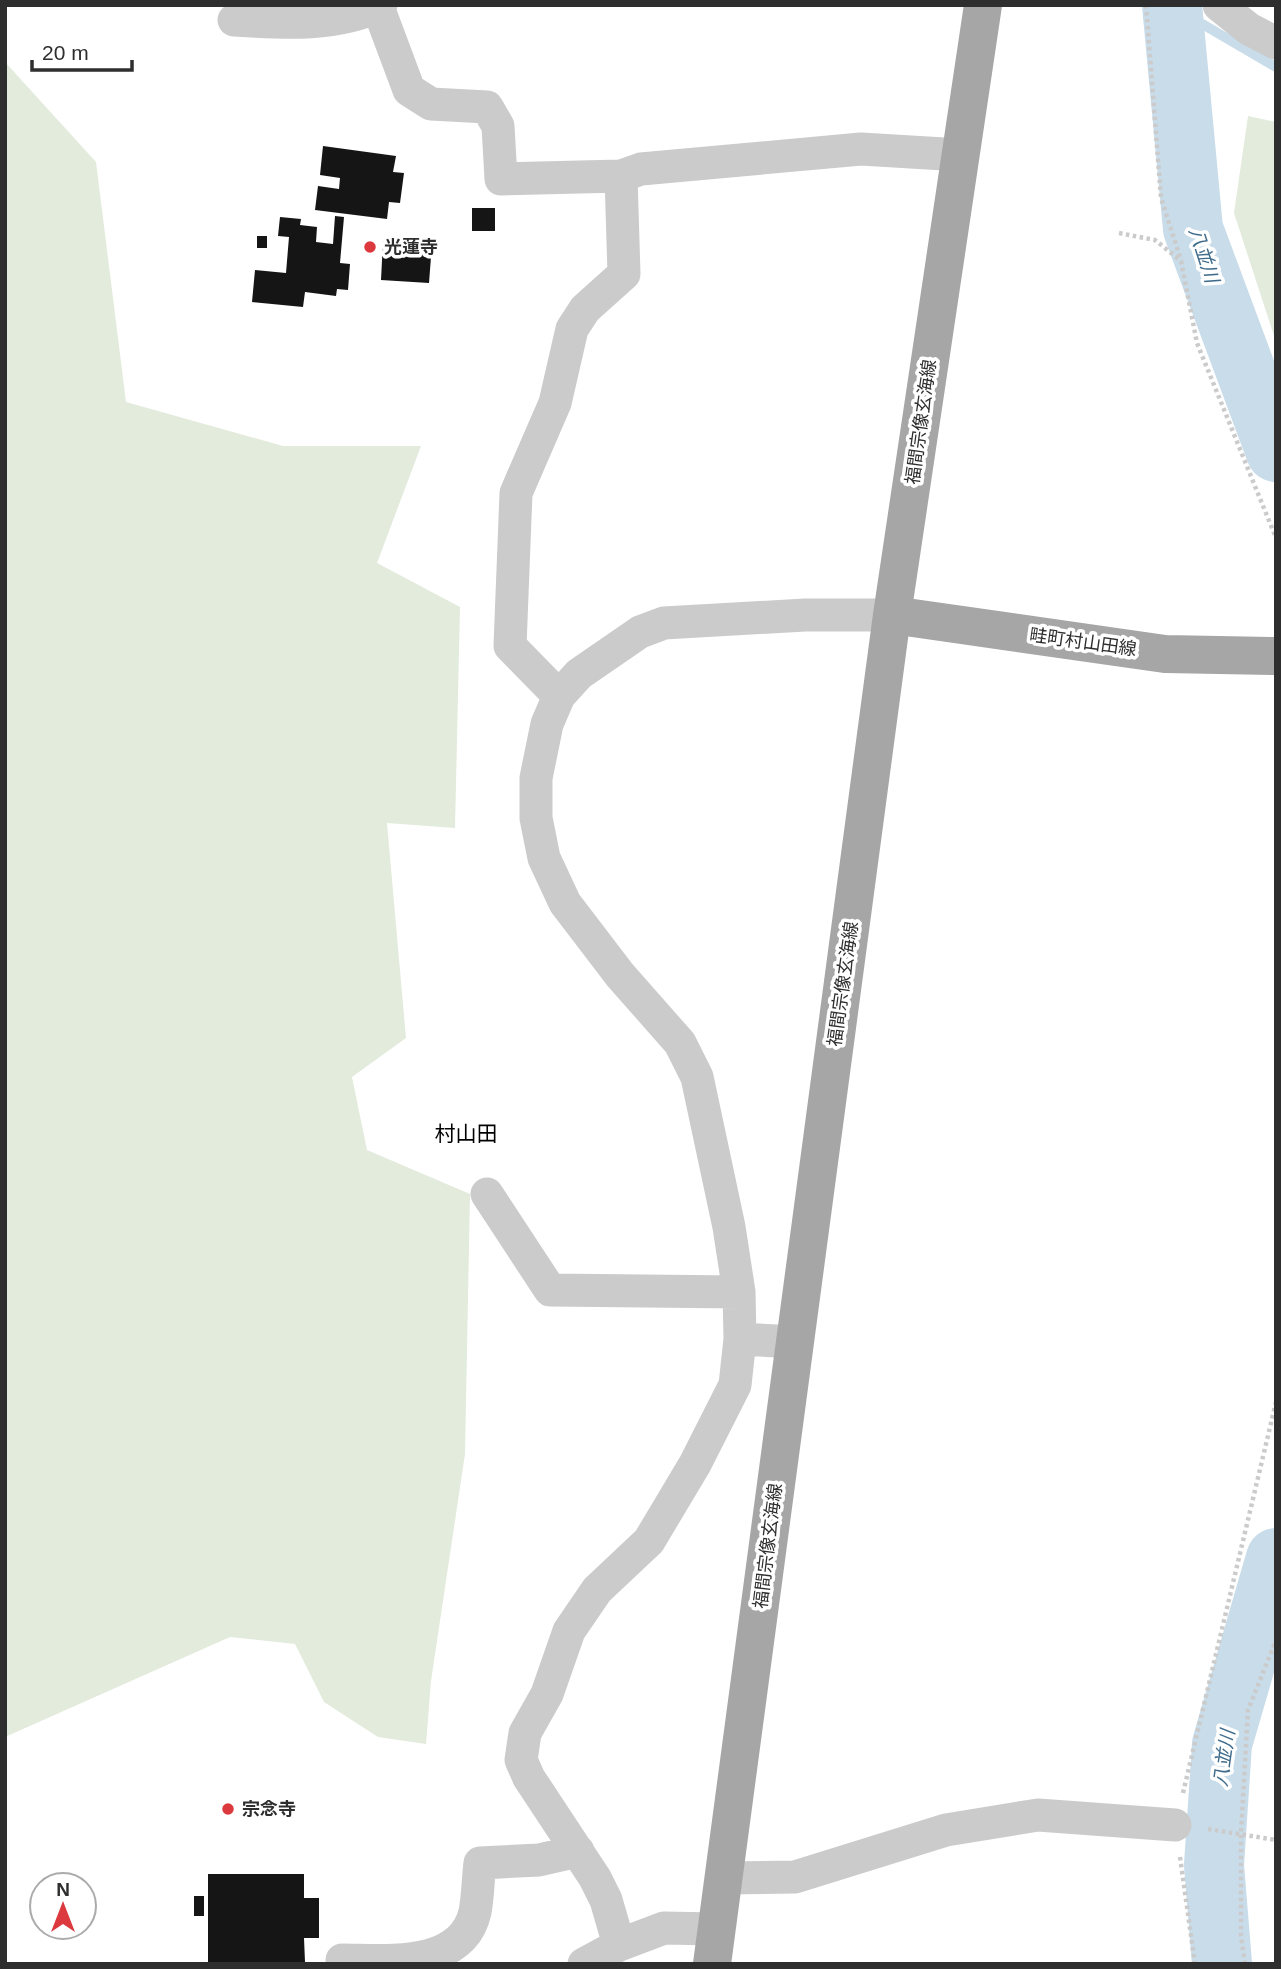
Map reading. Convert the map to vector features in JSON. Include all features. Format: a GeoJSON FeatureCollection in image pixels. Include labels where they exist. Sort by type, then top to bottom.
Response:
{"type":"FeatureCollection","features":[{"type":"Feature","properties":{"kind":"main road","name":"福間宗像玄海線"},"geometry":{"type":"LineString","coordinates":[[714,1946],[892,615],[983,5]]}},
{"type":"Feature","properties":{"kind":"main road","name":"畦町村山田線"},"geometry":{"type":"LineString","coordinates":[[892,615],[1165,654],[1276,656]]}},
{"type":"Feature","properties":{"kind":"street"},"geometry":{"type":"LineString","coordinates":[[1219,5],[1249,29],[1276,43]]}},
{"type":"Feature","properties":{"kind":"street"},"geometry":{"type":"LineString","coordinates":[[234,20],[284,23],[337,20],[380,6],[409,90],[431,104],[487,107],[498,126],[501,179],[621,176],[640,169],[862,149],[961,155]]}},
{"type":"Feature","properties":{"kind":"street"},"geometry":{"type":"LineString","coordinates":[[559,696],[510,646],[516,493],[555,403],[572,329],[585,309],[625,274],[621,176]]}},
{"type":"Feature","properties":{"kind":"street"},"geometry":{"type":"LineString","coordinates":[[619,1945],[606,1900],[578,1851],[529,1778],[521,1760],[525,1733],[548,1694],[569,1631],[597,1590],[649,1541],[695,1464],[734,1385],[740,1339],[739,1292],[729,1227],[697,1077],[680,1043],[620,975],[565,903],[544,858],[536,818],[536,778],[548,724],[559,696],[579,674],[640,632],[664,623],[805,615],[892,615]]}},
{"type":"Feature","properties":{"kind":"street"},"geometry":{"type":"LineString","coordinates":[[487,1194],[550,1290],[739,1292]]}},
{"type":"Feature","properties":{"kind":"street"},"geometry":{"type":"LineString","coordinates":[[740,1339],[796,1342]]}},
{"type":"Feature","properties":{"kind":"street"},"geometry":{"type":"LineString","coordinates":[[725,1878],[794,1877],[946,1830],[1038,1815],[1175,1825]]}},
{"type":"Feature","properties":{"kind":"street"},"geometry":{"type":"LineString","coordinates":[[342,1960],[414,1959],[440,1954],[460,1939],[475,1915],[480,1863],[539,1860],[578,1851]]}},
{"type":"Feature","properties":{"kind":"street"},"geometry":{"type":"LineString","coordinates":[[584,1964],[619,1945],[664,1928],[714,1946]]}},
{"type":"Feature","properties":{"kind":"path"},"geometry":{"type":"LineString","coordinates":[[1146,5],[1161,198],[1181,261],[1197,344],[1276,538]]}},
{"type":"Feature","properties":{"kind":"path"},"geometry":{"type":"LineString","coordinates":[[1119,233],[1155,240],[1181,261]]}},
{"type":"Feature","properties":{"kind":"path"},"geometry":{"type":"LineString","coordinates":[[1195,1964],[1175,1825],[1276,1402]]}},
{"type":"Feature","properties":{"kind":"path"},"geometry":{"type":"LineString","coordinates":[[1245,1964],[1241,1936],[1241,1833],[1248,1710],[1276,1640]]}},
{"type":"Feature","properties":{"kind":"path"},"geometry":{"type":"LineString","coordinates":[[1241,1833],[1276,1840]]}},
{"type":"Feature","properties":{"kind":"green space"},"geometry":{"type":"Polygon","coordinates":[[[5,62],[96,162],[126,402],[283,446],[421,446],[377,563],[460,607],[455,828],[387,823],[406,1038],[352,1077],[367,1150],[470,1194],[465,1454],[431,1681],[426,1744],[378,1737],[324,1702],[295,1644],[230,1637],[5,1737],[5,62]]]}},
{"type":"Feature","properties":{"kind":"green space"},"geometry":{"type":"Polygon","coordinates":[[[1248,116],[1276,122],[1276,342],[1234,213],[1248,116]]]}},
{"type":"Feature","properties":{"kind":"building"},"geometry":{"type":"Polygon","coordinates":[[[323,146],[396,156],[393,172],[404,173],[400,203],[389,202],[387,219],[315,210],[318,186],[339,189],[340,178],[320,175],[323,146]]]}},
{"type":"Feature","properties":{"kind":"building"},"geometry":{"type":"Polygon","coordinates":[[[472,208],[495,208],[495,231],[472,231],[472,208]]]}},
{"type":"Feature","properties":{"kind":"building"},"geometry":{"type":"Polygon","coordinates":[[[335,216],[344,217],[340,263],[350,264],[348,290],[337,289],[336,296],[305,292],[303,307],[252,302],[255,270],[286,273],[289,237],[278,236],[280,217],[301,219],[300,225],[317,227],[316,242],[333,244],[335,216]]]}},
{"type":"Feature","properties":{"kind":"building"},"geometry":{"type":"Polygon","coordinates":[[[257,236],[267,236],[267,248],[257,248],[257,236]]]}},
{"type":"Feature","properties":{"kind":"building"},"geometry":{"type":"Polygon","coordinates":[[[383,241],[432,244],[429,283],[381,280],[383,241]]]}},
{"type":"Feature","properties":{"kind":"building"},"geometry":{"type":"Polygon","coordinates":[[[208,1874],[304,1874],[304,1898],[319,1898],[319,1938],[304,1938],[305,1962],[208,1964],[208,1874]]]}},
{"type":"Feature","properties":{"kind":"building"},"geometry":{"type":"Polygon","coordinates":[[[194,1896],[204,1896],[204,1916],[194,1916],[194,1896]]]}},
{"type":"Feature","properties":{"kind":"waterway","name":"八並川"},"geometry":{"type":"LineString","coordinates":[[1172,5],[1193,229],[1276,452]]}},
{"type":"Feature","properties":{"kind":"waterway"},"geometry":{"type":"LineString","coordinates":[[1183,5],[1192,18],[1276,67]]}},
{"type":"Feature","properties":{"kind":"waterway","name":"八並川"},"geometry":{"type":"LineString","coordinates":[[1222,1964],[1214,1865],[1222,1744],[1276,1558]]}},
{"type":"Feature","properties":{"kind":"place","name":"光蓮寺"},"geometry":{"type":"Point","coordinates":[370,247]}},
{"type":"Feature","properties":{"kind":"place","name":"宗念寺"},"geometry":{"type":"Point","coordinates":[228,1809]}},
{"type":"Feature","properties":{"kind":"district","name":"村山田"},"geometry":{"type":"Point","coordinates":[466,1133]}}]}
